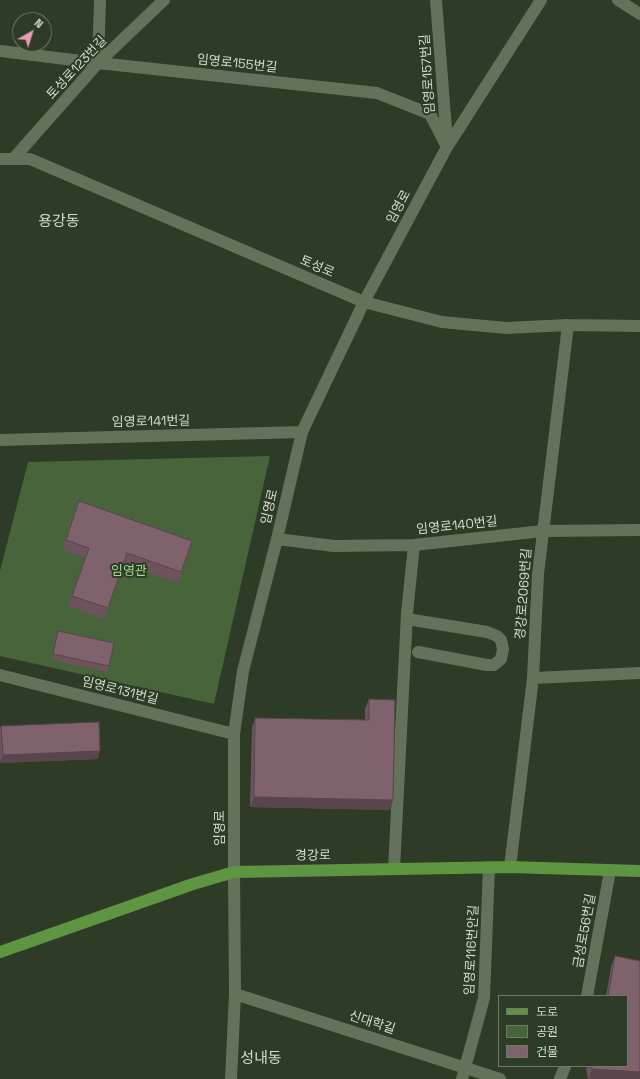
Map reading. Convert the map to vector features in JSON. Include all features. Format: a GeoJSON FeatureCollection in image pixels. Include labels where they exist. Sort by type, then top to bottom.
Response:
{"type":"FeatureCollection","features":[{"type":"Feature","properties":{"kind":"main road","name":"경강로"},"geometry":{"type":"LineString","coordinates":[[0,952],[193,884],[234,872],[510,866],[640,871]]}},
{"type":"Feature","properties":{"kind":"street"},"geometry":{"type":"LineString","coordinates":[[98,63],[100,0]]}},
{"type":"Feature","properties":{"kind":"street","name":"토성로123번길"},"geometry":{"type":"LineString","coordinates":[[14,158],[98,63],[164,0]]}},
{"type":"Feature","properties":{"kind":"street","name":"임영로157번길"},"geometry":{"type":"LineString","coordinates":[[436,0],[447,147]]}},
{"type":"Feature","properties":{"kind":"street","name":"임영로"},"geometry":{"type":"LineString","coordinates":[[230,1079],[235,994],[234,734],[244,671],[302,432],[364,302],[447,147],[541,0]]}},
{"type":"Feature","properties":{"kind":"street"},"geometry":{"type":"LineString","coordinates":[[618,0],[640,14]]}},
{"type":"Feature","properties":{"kind":"street","name":"임영로155번길"},"geometry":{"type":"LineString","coordinates":[[0,50],[98,63],[377,93],[430,114],[447,147]]}},
{"type":"Feature","properties":{"kind":"street","name":"토성로"},"geometry":{"type":"LineString","coordinates":[[0,159],[30,159],[364,302],[442,322],[506,328],[568,325],[640,326]]}},
{"type":"Feature","properties":{"kind":"street","name":"경강로2069번길"},"geometry":{"type":"LineString","coordinates":[[510,866],[532,678],[538,574],[568,325]]}},
{"type":"Feature","properties":{"kind":"street","name":"임영로141번길"},"geometry":{"type":"LineString","coordinates":[[0,440],[302,432]]}},
{"type":"Feature","properties":{"kind":"street","name":"임영로140번길"},"geometry":{"type":"LineString","coordinates":[[277,539],[334,546],[414,545],[543,531],[640,530]]}},
{"type":"Feature","properties":{"kind":"street"},"geometry":{"type":"LineString","coordinates":[[394,869],[407,619],[414,545]]}},
{"type":"Feature","properties":{"kind":"street"},"geometry":{"type":"LineString","coordinates":[[407,619],[487,632],[497,636],[501,640],[503,649],[501,658],[494,665],[418,652]]}},
{"type":"Feature","properties":{"kind":"street"},"geometry":{"type":"LineString","coordinates":[[532,678],[640,673]]}},
{"type":"Feature","properties":{"kind":"street","name":"임영로131번길"},"geometry":{"type":"LineString","coordinates":[[0,675],[234,734]]}},
{"type":"Feature","properties":{"kind":"street","name":"임영로116번안길"},"geometry":{"type":"LineString","coordinates":[[464,1073],[484,998],[489,867]]}},
{"type":"Feature","properties":{"kind":"street","name":"금성로56번길"},"geometry":{"type":"LineString","coordinates":[[587,995],[610,871]]}},
{"type":"Feature","properties":{"kind":"street","name":"신대학길"},"geometry":{"type":"LineString","coordinates":[[235,994],[464,1073],[500,1079]]}},
{"type":"Feature","properties":{"kind":"street"},"geometry":{"type":"LineString","coordinates":[[560,1079],[566,1067]]}},
{"type":"Feature","properties":{"kind":"green space","name":"임영관"},"geometry":{"type":"Polygon","coordinates":[[[270,456],[214,704],[0,656],[0,571],[28,462],[270,456]]]}},
{"type":"Feature","properties":{"kind":"building"},"geometry":{"type":"Polygon","coordinates":[[[79,501],[192,541],[181,572],[127,553],[108,608],[72,596],[89,548],[66,540],[79,501]]]}},
{"type":"Feature","properties":{"kind":"building"},"geometry":{"type":"Polygon","coordinates":[[[58,631],[114,643],[109,666],[53,654],[58,631]]]}},
{"type":"Feature","properties":{"kind":"building"},"geometry":{"type":"Polygon","coordinates":[[[369,699],[395,700],[393,800],[254,797],[255,718],[369,720],[369,699]]]}},
{"type":"Feature","properties":{"kind":"building"},"geometry":{"type":"Polygon","coordinates":[[[99,722],[100,751],[3,755],[1,726],[99,722]]]}},
{"type":"Feature","properties":{"kind":"building"},"geometry":{"type":"Polygon","coordinates":[[[615,956],[640,961],[640,1072],[592,1069],[591,1067],[628,1067],[628,995],[608,995],[615,956]]]}},
{"type":"Feature","properties":{"kind":"district","name":"용강동"},"geometry":{"type":"Point","coordinates":[59,222]}},
{"type":"Feature","properties":{"kind":"district","name":"성내동"},"geometry":{"type":"Point","coordinates":[261,1059]}}]}
